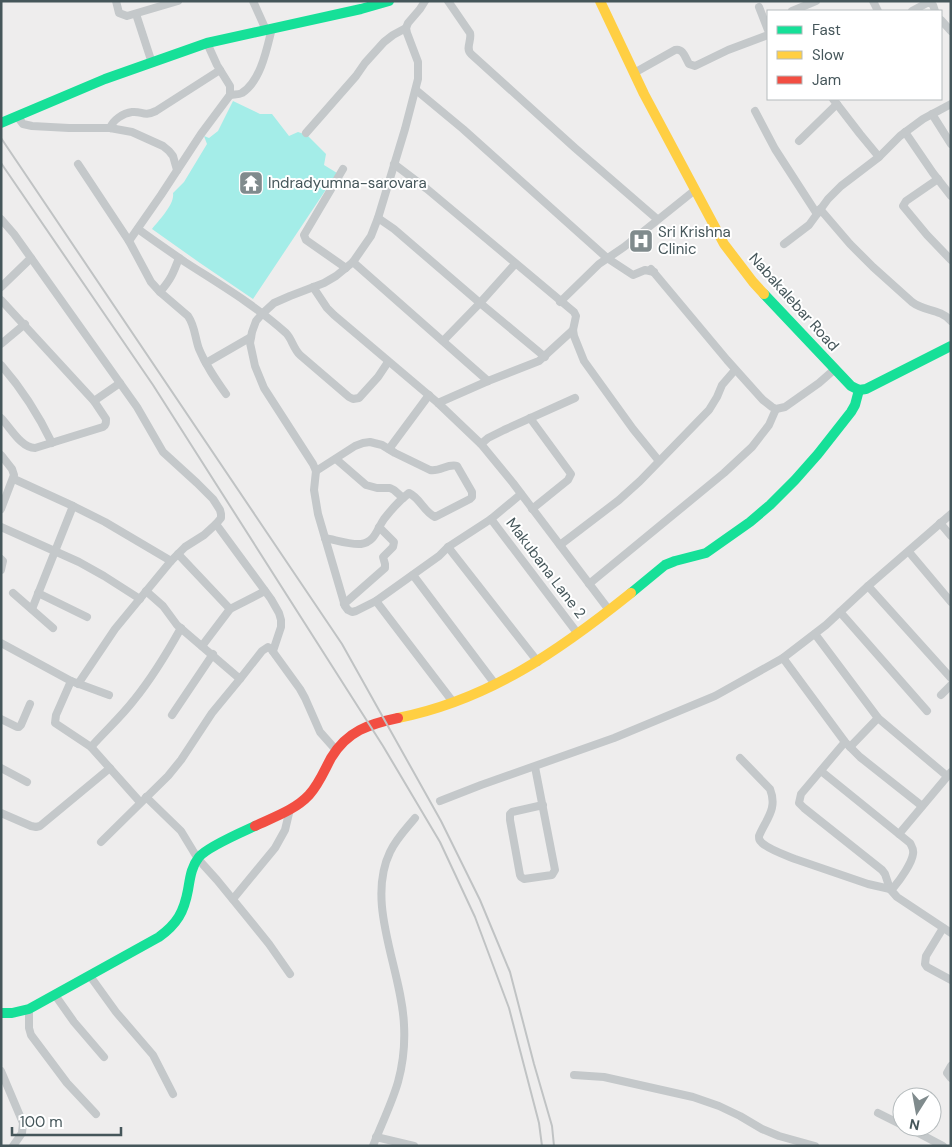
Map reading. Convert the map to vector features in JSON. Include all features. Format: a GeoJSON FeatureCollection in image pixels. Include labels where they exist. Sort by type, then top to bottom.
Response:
{"type":"FeatureCollection","features":[{"type":"Feature","properties":{"kind":"main road","name":"Nabakalebar Road"},"geometry":{"type":"LineString","coordinates":[[600,1],[634,73],[724,244],[753,282],[851,386],[859,390]]}},
{"type":"Feature","properties":{"kind":"main road"},"geometry":{"type":"LineString","coordinates":[[1,123],[105,79],[208,43],[387,2]]}},
{"type":"Feature","properties":{"kind":"main road"},"geometry":{"type":"LineString","coordinates":[[1,1013],[12,1013],[29,1009],[168,931],[182,913],[186,902],[190,874],[198,859],[207,850],[295,807],[304,800],[313,790],[336,750],[354,732],[393,718],[432,710],[495,684],[538,662],[578,634],[671,561],[706,553],[756,518],[782,494],[819,454],[851,412],[859,390],[866,389],[951,346]]}},
{"type":"Feature","properties":{"kind":"street"},"geometry":{"type":"LineString","coordinates":[[116,1],[120,13],[127,16],[160,4],[178,1]]}},
{"type":"Feature","properties":{"kind":"street"},"geometry":{"type":"LineString","coordinates":[[230,95],[244,91],[259,72],[263,63],[269,29],[253,1]]}},
{"type":"Feature","properties":{"kind":"street"},"geometry":{"type":"LineString","coordinates":[[306,133],[384,42],[406,28],[425,1]]}},
{"type":"Feature","properties":{"kind":"street"},"geometry":{"type":"LineString","coordinates":[[448,1],[470,33],[471,38],[468,52],[657,219]]}},
{"type":"Feature","properties":{"kind":"street"},"geometry":{"type":"LineString","coordinates":[[794,10],[816,1]]}},
{"type":"Feature","properties":{"kind":"street"},"geometry":{"type":"LineString","coordinates":[[914,10],[930,3],[935,10]]}},
{"type":"Feature","properties":{"kind":"street"},"geometry":{"type":"LineString","coordinates":[[759,7],[767,27]]}},
{"type":"Feature","properties":{"kind":"street"},"geometry":{"type":"LineString","coordinates":[[136,14],[152,62]]}},
{"type":"Feature","properties":{"kind":"street"},"geometry":{"type":"LineString","coordinates":[[942,21],[951,31]]}},
{"type":"Feature","properties":{"kind":"street"},"geometry":{"type":"LineString","coordinates":[[406,28],[418,62],[418,79],[405,129],[371,236],[353,262],[346,268],[324,283],[274,304],[262,314],[256,321],[250,343],[255,366],[264,388],[316,471],[315,496],[318,514],[344,604],[352,612],[376,601],[440,556],[448,547],[492,519],[521,494]]}},
{"type":"Feature","properties":{"kind":"street"},"geometry":{"type":"LineString","coordinates":[[634,73],[679,49],[682,50],[689,64],[695,66],[767,30]]}},
{"type":"Feature","properties":{"kind":"street"},"geometry":{"type":"LineString","coordinates":[[128,241],[230,95],[230,86],[220,70],[208,43]]}},
{"type":"Feature","properties":{"kind":"street"},"geometry":{"type":"LineString","coordinates":[[110,128],[115,120],[129,113],[136,112],[147,115],[156,111],[220,70]]}},
{"type":"Feature","properties":{"kind":"street"},"geometry":{"type":"LineString","coordinates":[[416,90],[463,129],[607,258],[633,275],[645,270],[651,270],[735,370],[772,407],[776,409],[785,407],[835,369]]}},
{"type":"Feature","properties":{"kind":"street"},"geometry":{"type":"LineString","coordinates":[[799,141],[835,101],[879,157]]}},
{"type":"Feature","properties":{"kind":"street"},"geometry":{"type":"LineString","coordinates":[[784,244],[803,230],[841,186],[879,157],[905,132],[951,104]]}},
{"type":"Feature","properties":{"kind":"street"},"geometry":{"type":"LineString","coordinates":[[755,111],[775,149],[819,211],[872,267],[912,302],[920,307],[939,312],[947,316],[951,321]]}},
{"type":"Feature","properties":{"kind":"street"},"geometry":{"type":"LineString","coordinates":[[932,114],[951,144]]}},
{"type":"Feature","properties":{"kind":"street"},"geometry":{"type":"LineString","coordinates":[[17,116],[23,124],[32,126],[110,128],[132,132],[163,146],[169,151],[177,170]]}},
{"type":"Feature","properties":{"kind":"street"},"geometry":{"type":"LineString","coordinates":[[905,132],[951,196]]}},
{"type":"Feature","properties":{"kind":"street"},"geometry":{"type":"LineString","coordinates":[[78,164],[128,241],[151,282],[188,316],[199,349],[226,394]]}},
{"type":"Feature","properties":{"kind":"street"},"geometry":{"type":"LineString","coordinates":[[394,164],[427,189],[514,264],[574,312],[576,316],[573,330],[574,336],[589,370],[659,462]]}},
{"type":"Feature","properties":{"kind":"street"},"geometry":{"type":"LineString","coordinates":[[343,169],[304,235],[306,240],[346,268]]}},
{"type":"Feature","properties":{"kind":"street"},"geometry":{"type":"LineString","coordinates":[[938,179],[906,201],[903,206],[951,260]]}},
{"type":"Feature","properties":{"kind":"street"},"geometry":{"type":"LineString","coordinates":[[560,302],[607,258],[624,247],[695,190]]}},
{"type":"Feature","properties":{"kind":"street"},"geometry":{"type":"LineString","coordinates":[[378,218],[394,229],[545,357]]}},
{"type":"Feature","properties":{"kind":"street"},"geometry":{"type":"LineString","coordinates":[[3,225],[31,258],[120,383],[163,452],[202,488],[220,510],[221,514],[216,524],[204,535],[194,540],[171,561],[115,629],[75,682],[56,715],[56,722],[91,747],[143,800],[181,831],[198,859],[233,899],[290,974]]}},
{"type":"Feature","properties":{"kind":"street"},"geometry":{"type":"LineString","coordinates":[[138,229],[262,314],[289,336],[300,355],[352,399],[359,398],[378,377],[388,362]]}},
{"type":"Feature","properties":{"kind":"street"},"geometry":{"type":"LineString","coordinates":[[1,286],[31,258]]}},
{"type":"Feature","properties":{"kind":"street"},"geometry":{"type":"LineString","coordinates":[[160,292],[169,282],[179,258]]}},
{"type":"Feature","properties":{"kind":"street"},"geometry":{"type":"LineString","coordinates":[[353,262],[488,380]]}},
{"type":"Feature","properties":{"kind":"street"},"geometry":{"type":"LineString","coordinates":[[443,341],[514,264]]}},
{"type":"Feature","properties":{"kind":"street"},"geometry":{"type":"LineString","coordinates":[[313,288],[326,308],[438,403],[481,444],[609,610]]}},
{"type":"Feature","properties":{"kind":"street"},"geometry":{"type":"LineString","coordinates":[[1,300],[94,401],[106,419],[103,427],[31,448],[23,444],[1,418]]}},
{"type":"Feature","properties":{"kind":"street"},"geometry":{"type":"LineString","coordinates":[[1,344],[25,324]]}},
{"type":"Feature","properties":{"kind":"street"},"geometry":{"type":"LineString","coordinates":[[438,403],[545,357],[573,330]]}},
{"type":"Feature","properties":{"kind":"street"},"geometry":{"type":"LineString","coordinates":[[206,363],[251,337]]}},
{"type":"Feature","properties":{"kind":"street"},"geometry":{"type":"LineString","coordinates":[[1,365],[16,382],[36,411],[52,443]]}},
{"type":"Feature","properties":{"kind":"street"},"geometry":{"type":"LineString","coordinates":[[560,545],[619,500],[659,462],[709,410],[722,385],[735,370]]}},
{"type":"Feature","properties":{"kind":"street"},"geometry":{"type":"LineString","coordinates":[[94,401],[120,383]]}},
{"type":"Feature","properties":{"kind":"street"},"geometry":{"type":"LineString","coordinates":[[388,449],[428,395]]}},
{"type":"Feature","properties":{"kind":"street"},"geometry":{"type":"LineString","coordinates":[[481,444],[504,430],[575,398]]}},
{"type":"Feature","properties":{"kind":"street"},"geometry":{"type":"LineString","coordinates":[[589,584],[724,473],[752,447],[769,426],[776,409]]}},
{"type":"Feature","properties":{"kind":"street"},"geometry":{"type":"LineString","coordinates":[[530,418],[570,474],[568,480],[532,508]]}},
{"type":"Feature","properties":{"kind":"street"},"geometry":{"type":"LineString","coordinates":[[316,471],[355,446],[363,443],[376,443],[430,470],[437,470],[451,465],[458,466],[472,495],[470,499],[435,517],[409,493],[384,520],[374,537],[369,541],[358,544],[325,538]]}},
{"type":"Feature","properties":{"kind":"street"},"geometry":{"type":"LineString","coordinates":[[1,454],[14,472],[14,479],[3,499],[1,509]]}},
{"type":"Feature","properties":{"kind":"street"},"geometry":{"type":"LineString","coordinates":[[336,459],[366,485],[377,488],[390,488],[403,498]]}},
{"type":"Feature","properties":{"kind":"street"},"geometry":{"type":"LineString","coordinates":[[14,479],[105,522],[171,561]]}},
{"type":"Feature","properties":{"kind":"street"},"geometry":{"type":"LineString","coordinates":[[32,609],[73,506]]}},
{"type":"Feature","properties":{"kind":"street"},"geometry":{"type":"LineString","coordinates":[[440,801],[614,738],[714,696],[783,658],[815,634],[951,514]]}},
{"type":"Feature","properties":{"kind":"street","name":"Makubana Lane 2"},"geometry":{"type":"LineString","coordinates":[[492,519],[578,634]]}},
{"type":"Feature","properties":{"kind":"street"},"geometry":{"type":"LineString","coordinates":[[940,523],[951,536]]}},
{"type":"Feature","properties":{"kind":"street"},"geometry":{"type":"LineString","coordinates":[[216,524],[265,590],[281,620],[281,627],[273,652]]}},
{"type":"Feature","properties":{"kind":"street"},"geometry":{"type":"LineString","coordinates":[[1,527],[79,562],[140,599]]}},
{"type":"Feature","properties":{"kind":"street"},"geometry":{"type":"LineString","coordinates":[[344,604],[385,568],[383,557],[393,547],[394,542],[379,527]]}},
{"type":"Feature","properties":{"kind":"street"},"geometry":{"type":"LineString","coordinates":[[448,547],[538,662]]}},
{"type":"Feature","properties":{"kind":"street"},"geometry":{"type":"LineString","coordinates":[[909,552],[951,602]]}},
{"type":"Feature","properties":{"kind":"street"},"geometry":{"type":"LineString","coordinates":[[178,554],[230,609]]}},
{"type":"Feature","properties":{"kind":"street"},"geometry":{"type":"LineString","coordinates":[[1,559],[4,561],[1,570]]}},
{"type":"Feature","properties":{"kind":"street"},"geometry":{"type":"LineString","coordinates":[[413,575],[495,684]]}},
{"type":"Feature","properties":{"kind":"street"},"geometry":{"type":"LineString","coordinates":[[868,586],[951,678]]}},
{"type":"Feature","properties":{"kind":"street"},"geometry":{"type":"LineString","coordinates":[[202,646],[230,609],[265,590]]}},
{"type":"Feature","properties":{"kind":"street"},"geometry":{"type":"LineString","coordinates":[[146,591],[163,606],[181,628],[240,679]]}},
{"type":"Feature","properties":{"kind":"street"},"geometry":{"type":"LineString","coordinates":[[13,593],[53,628]]}},
{"type":"Feature","properties":{"kind":"street"},"geometry":{"type":"LineString","coordinates":[[38,593],[87,617]]}},
{"type":"Feature","properties":{"kind":"street"},"geometry":{"type":"LineString","coordinates":[[376,601],[453,702]]}},
{"type":"Feature","properties":{"kind":"street"},"geometry":{"type":"LineString","coordinates":[[840,612],[927,711]]}},
{"type":"Feature","properties":{"kind":"street"},"geometry":{"type":"LineString","coordinates":[[91,747],[147,683],[181,628]]}},
{"type":"Feature","properties":{"kind":"street"},"geometry":{"type":"LineString","coordinates":[[815,634],[878,718],[949,774],[899,834]]}},
{"type":"Feature","properties":{"kind":"street"},"geometry":{"type":"LineString","coordinates":[[1,643],[75,682],[109,695]]}},
{"type":"Feature","properties":{"kind":"street"},"geometry":{"type":"LineString","coordinates":[[101,842],[168,776],[212,713],[265,648],[271,649],[300,689],[320,732],[336,750]]}},
{"type":"Feature","properties":{"kind":"street"},"geometry":{"type":"LineString","coordinates":[[172,715],[213,654]]}},
{"type":"Feature","properties":{"kind":"street"},"geometry":{"type":"LineString","coordinates":[[783,658],[848,745],[877,771],[922,806]]}},
{"type":"Feature","properties":{"kind":"street"},"geometry":{"type":"LineString","coordinates":[[941,695],[951,685]]}},
{"type":"Feature","properties":{"kind":"street"},"geometry":{"type":"LineString","coordinates":[[1,719],[19,727],[30,704]]}},
{"type":"Feature","properties":{"kind":"street"},"geometry":{"type":"LineString","coordinates":[[878,718],[821,771],[801,794],[799,803],[882,870],[890,889],[897,897],[951,933]]}},
{"type":"Feature","properties":{"kind":"street"},"geometry":{"type":"LineString","coordinates":[[740,758],[770,789],[773,796],[772,808],[759,836],[762,843],[795,859],[868,884],[890,889],[894,887],[912,859],[914,853],[910,843],[821,771]]}},
{"type":"Feature","properties":{"kind":"street"},"geometry":{"type":"LineString","coordinates":[[535,767],[543,805],[555,870],[552,875],[524,879],[520,875],[510,814],[543,805]]}},
{"type":"Feature","properties":{"kind":"street"},"geometry":{"type":"LineString","coordinates":[[1,768],[27,782]]}},
{"type":"Feature","properties":{"kind":"street"},"geometry":{"type":"LineString","coordinates":[[1,813],[31,826],[40,826],[110,768]]}},
{"type":"Feature","properties":{"kind":"street"},"geometry":{"type":"LineString","coordinates":[[233,899],[275,848],[288,820],[290,809]]}},
{"type":"Feature","properties":{"kind":"street"},"geometry":{"type":"LineString","coordinates":[[373,1146],[398,1081],[404,1046],[401,1000],[382,913],[384,872],[390,850],[415,818]]}},
{"type":"Feature","properties":{"kind":"street"},"geometry":{"type":"LineString","coordinates":[[943,928],[926,956],[925,964],[951,980]]}},
{"type":"Feature","properties":{"kind":"street"},"geometry":{"type":"LineString","coordinates":[[90,976],[116,1012],[152,1055],[173,1094]]}},
{"type":"Feature","properties":{"kind":"street"},"geometry":{"type":"LineString","coordinates":[[55,995],[74,1022],[104,1057]]}},
{"type":"Feature","properties":{"kind":"street"},"geometry":{"type":"LineString","coordinates":[[29,1009],[29,1028],[34,1040],[67,1083],[96,1114]]}},
{"type":"Feature","properties":{"kind":"street"},"geometry":{"type":"LineString","coordinates":[[951,1066],[947,1073],[951,1078]]}},
{"type":"Feature","properties":{"kind":"street"},"geometry":{"type":"LineString","coordinates":[[1,1071],[22,1123],[22,1133],[13,1146]]}},
{"type":"Feature","properties":{"kind":"street"},"geometry":{"type":"LineString","coordinates":[[574,1075],[604,1077],[693,1097],[718,1106],[779,1136],[815,1146]]}},
{"type":"Feature","properties":{"kind":"street"},"geometry":{"type":"LineString","coordinates":[[878,1113],[892,1120]]}},
{"type":"Feature","properties":{"kind":"street"},"geometry":{"type":"LineString","coordinates":[[926,1137],[943,1146]]}},
{"type":"Feature","properties":{"kind":"street"},"geometry":{"type":"LineString","coordinates":[[376,1138],[414,1146]]}},
{"type":"Feature","properties":{"kind":"water"},"geometry":{"type":"Polygon","coordinates":[[[233,101],[260,114],[272,114],[289,136],[298,132],[307,135],[326,154],[324,165],[337,173],[253,299],[152,229],[169,207],[172,202],[173,193],[184,182],[207,144],[204,136],[209,138],[218,131],[233,101]]]}},
{"type":"Feature","properties":{"kind":"railway"},"geometry":{"type":"LineString","coordinates":[[1,138],[342,644],[441,821],[480,900],[510,972],[552,1126],[554,1146]]}},
{"type":"Feature","properties":{"kind":"railway"},"geometry":{"type":"LineString","coordinates":[[1,163],[153,385],[383,746],[440,842],[475,917],[509,1008],[539,1123],[542,1146]]}},
{"type":"Feature","properties":{"kind":"traffic: fast"},"geometry":{"type":"LineString","coordinates":[[1,123],[105,79],[207,43],[389,1]]}},
{"type":"Feature","properties":{"kind":"traffic: fast"},"geometry":{"type":"LineString","coordinates":[[764,294],[851,386],[859,390],[866,389],[951,346]]}},
{"type":"Feature","properties":{"kind":"traffic: fast"},"geometry":{"type":"LineString","coordinates":[[631,593],[665,565],[706,553],[750,522],[770,505],[818,454],[851,412],[859,390]]}},
{"type":"Feature","properties":{"kind":"traffic: fast"},"geometry":{"type":"LineString","coordinates":[[1,1013],[12,1013],[29,1009],[159,937],[179,917],[186,898],[190,877],[199,857],[217,844],[255,826]]}},
{"type":"Feature","properties":{"kind":"traffic: slow"},"geometry":{"type":"LineString","coordinates":[[600,1],[644,94],[724,244],[764,294]]}},
{"type":"Feature","properties":{"kind":"traffic: slow"},"geometry":{"type":"LineString","coordinates":[[398,718],[431,710],[493,686],[550,653],[631,593]]}},
{"type":"Feature","properties":{"kind":"traffic: jam"},"geometry":{"type":"LineString","coordinates":[[255,826],[284,813],[309,795],[331,758],[344,741],[368,726],[398,718]]}},
{"type":"Feature","properties":{"kind":"place","name":"Indradyumna-sarovara"},"geometry":{"type":"Point","coordinates":[251,183]}},
{"type":"Feature","properties":{"kind":"place","name":"Sri Krishna Clinic"},"geometry":{"type":"Point","coordinates":[641,241]}}]}
